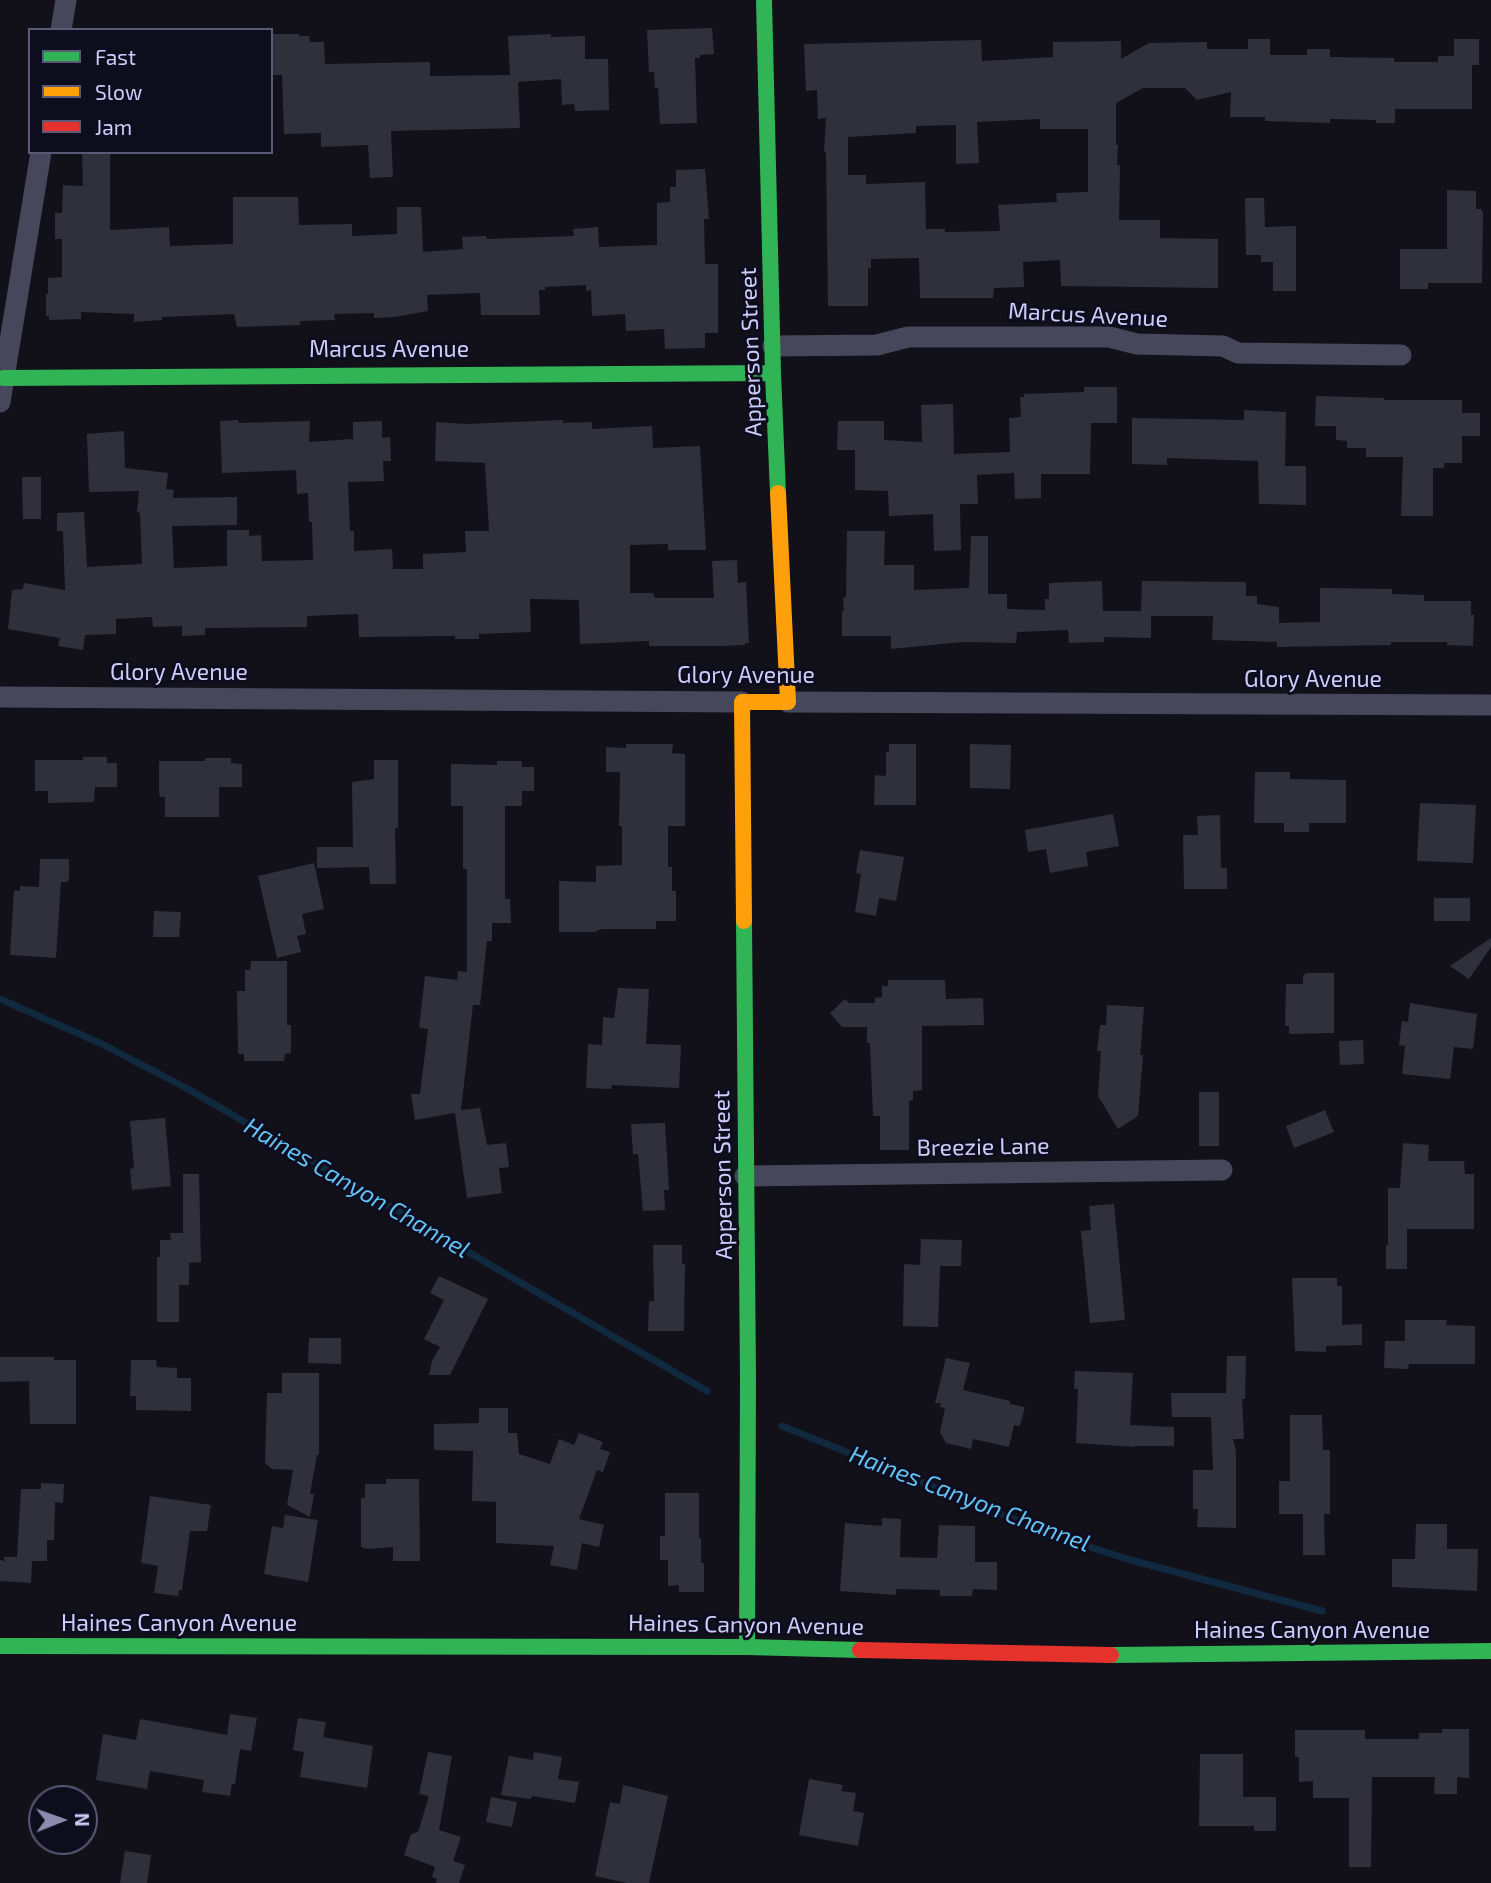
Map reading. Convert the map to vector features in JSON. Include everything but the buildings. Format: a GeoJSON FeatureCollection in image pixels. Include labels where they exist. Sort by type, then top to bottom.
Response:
{"type":"FeatureCollection","features":[{"type":"Feature","properties":{"kind":"street"},"geometry":{"type":"LineString","coordinates":[[61,28],[66,0]]}},
{"type":"Feature","properties":{"kind":"street","name":"Apperson Street"},"geometry":{"type":"LineString","coordinates":[[764,0],[773,373],[788,702]]}},
{"type":"Feature","properties":{"kind":"street"},"geometry":{"type":"LineString","coordinates":[[0,402],[41,154]]}},
{"type":"Feature","properties":{"kind":"street","name":"Marcus Avenue"},"geometry":{"type":"LineString","coordinates":[[773,346],[877,345],[908,337],[1109,337],[1137,344],[1223,346],[1238,353],[1401,355]]}},
{"type":"Feature","properties":{"kind":"street","name":"Marcus Avenue"},"geometry":{"type":"LineString","coordinates":[[4,378],[773,373]]}},
{"type":"Feature","properties":{"kind":"street","name":"Glory Avenue"},"geometry":{"type":"LineString","coordinates":[[0,698],[1491,705]]}},
{"type":"Feature","properties":{"kind":"street","name":"Apperson Street"},"geometry":{"type":"LineString","coordinates":[[742,702],[748,1378],[747,1647]]}},
{"type":"Feature","properties":{"kind":"street","name":"Breezie Lane"},"geometry":{"type":"LineString","coordinates":[[745,1176],[1222,1170]]}},
{"type":"Feature","properties":{"kind":"street","name":"Haines Canyon Avenue"},"geometry":{"type":"LineString","coordinates":[[0,1646],[747,1647],[1086,1655],[1491,1651]]}},
{"type":"Feature","properties":{"kind":"waterway","name":"Haines Canyon Channel"},"geometry":{"type":"LineString","coordinates":[[0,999],[102,1044],[188,1089],[707,1391]]}},
{"type":"Feature","properties":{"kind":"waterway","name":"Haines Canyon Channel"},"geometry":{"type":"LineString","coordinates":[[782,1426],[1056,1536],[1127,1559],[1322,1611]]}},
{"type":"Feature","properties":{"kind":"traffic: fast"},"geometry":{"type":"LineString","coordinates":[[764,0],[778,493]]}},
{"type":"Feature","properties":{"kind":"traffic: fast"},"geometry":{"type":"LineString","coordinates":[[4,378],[773,373]]}},
{"type":"Feature","properties":{"kind":"traffic: fast"},"geometry":{"type":"LineString","coordinates":[[744,921],[748,1378],[747,1647]]}},
{"type":"Feature","properties":{"kind":"traffic: fast"},"geometry":{"type":"LineString","coordinates":[[0,1646],[747,1647],[860,1650]]}},
{"type":"Feature","properties":{"kind":"traffic: fast"},"geometry":{"type":"LineString","coordinates":[[1111,1655],[1491,1651]]}},
{"type":"Feature","properties":{"kind":"traffic: slow"},"geometry":{"type":"LineString","coordinates":[[744,921],[742,702],[788,702],[778,493]]}},
{"type":"Feature","properties":{"kind":"traffic: jam"},"geometry":{"type":"LineString","coordinates":[[860,1650],[1111,1655]]}}]}
